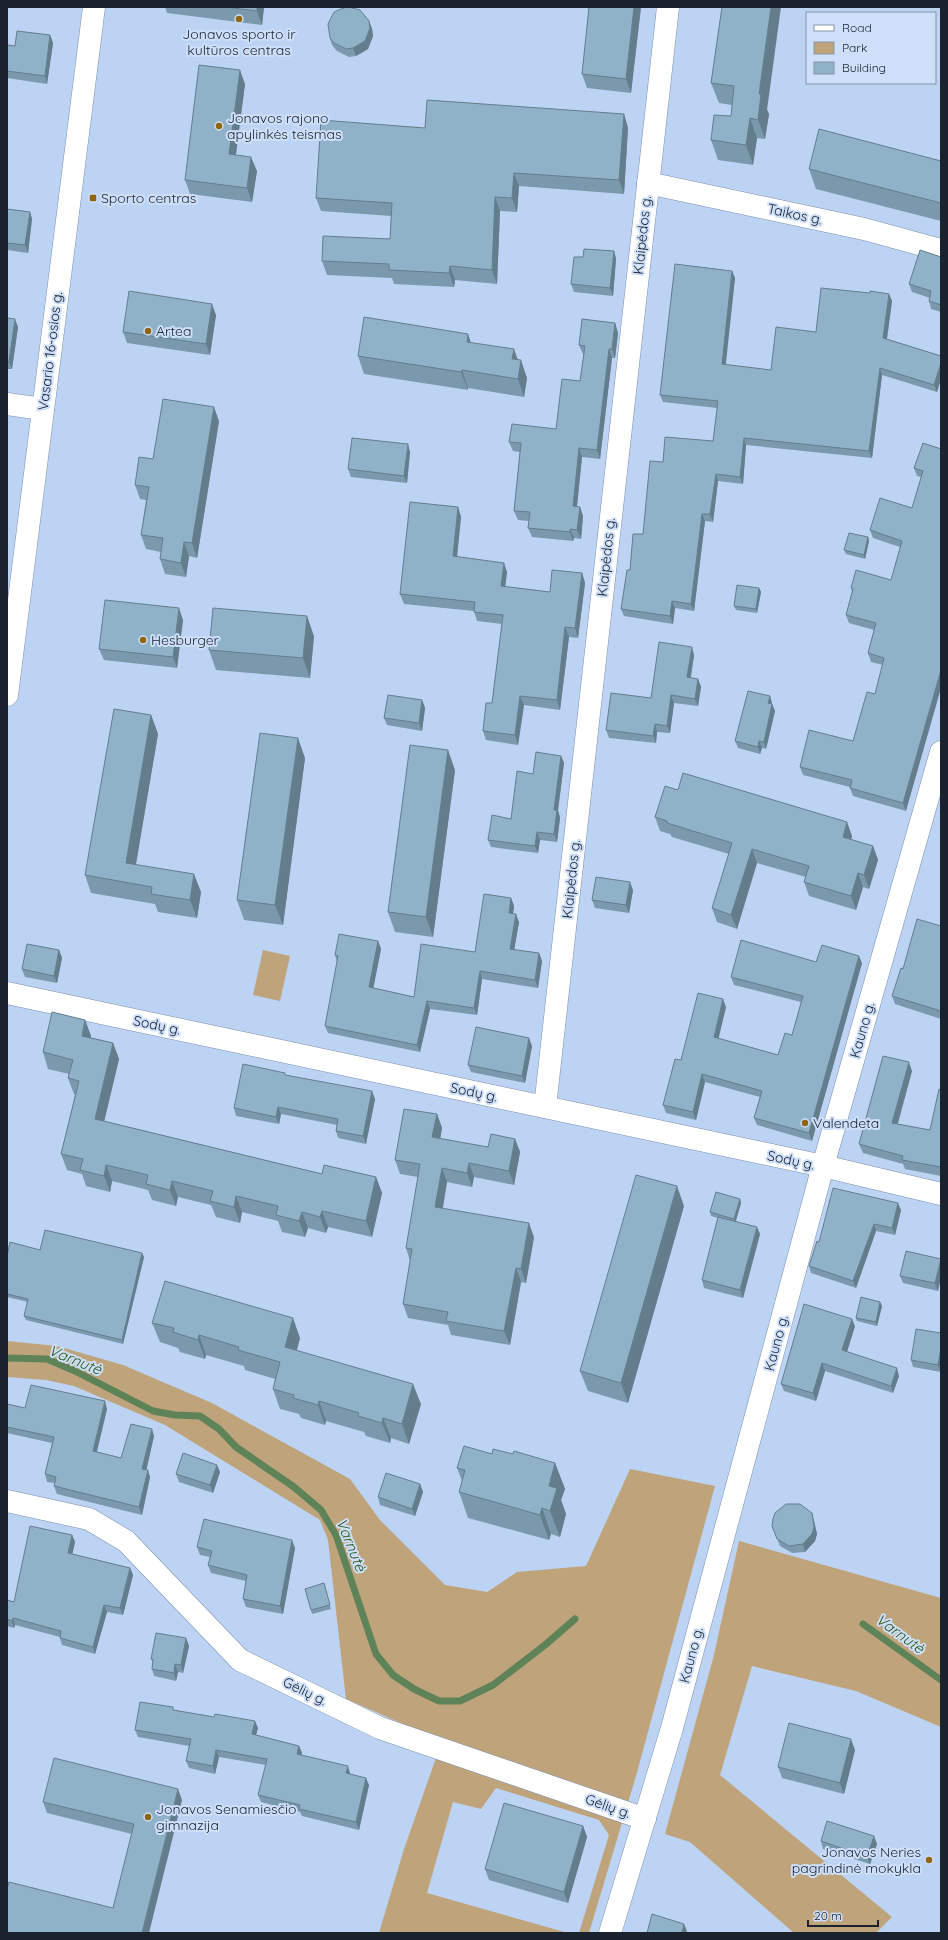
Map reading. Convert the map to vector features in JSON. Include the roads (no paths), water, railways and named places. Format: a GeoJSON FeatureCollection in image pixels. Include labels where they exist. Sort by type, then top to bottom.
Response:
{"type":"FeatureCollection","features":[{"type":"Feature","properties":{"kind":"main road","name":"Vasario 16-osios g."},"geometry":{"type":"LineString","coordinates":[[7,694],[94,7]]}},
{"type":"Feature","properties":{"kind":"main road","name":"Klaipėdos g."},"geometry":{"type":"LineString","coordinates":[[545,1107],[668,7]]}},
{"type":"Feature","properties":{"kind":"main road","name":"Taikos g."},"geometry":{"type":"LineString","coordinates":[[648,183],[864,229],[941,250]]}},
{"type":"Feature","properties":{"kind":"main road"},"geometry":{"type":"LineString","coordinates":[[7,404],[43,409]]}},
{"type":"Feature","properties":{"kind":"main road","name":"Kauno g."},"geometry":{"type":"LineString","coordinates":[[610,1933],[672,1728],[823,1166],[941,752]]}},
{"type":"Feature","properties":{"kind":"main road","name":"Sodų g."},"geometry":{"type":"LineString","coordinates":[[7,994],[823,1166],[941,1194]]}},
{"type":"Feature","properties":{"kind":"main road","name":"Gėlių g."},"geometry":{"type":"LineString","coordinates":[[7,1501],[89,1519],[126,1541],[240,1660],[380,1728],[645,1819]]}},
{"type":"Feature","properties":{"kind":"waterway","name":"Varnutė"},"geometry":{"type":"LineString","coordinates":[[7,1358],[47,1359],[75,1371],[153,1411],[175,1415],[200,1416],[219,1429],[236,1447],[294,1487],[321,1510],[336,1535],[376,1654],[393,1675],[414,1689],[439,1701],[460,1701],[493,1685],[545,1645],[575,1619]]}},
{"type":"Feature","properties":{"kind":"waterway","name":"Varnutė"},"geometry":{"type":"LineString","coordinates":[[863,1624],[941,1680]]}},
{"type":"Feature","properties":{"kind":"place","name":"Jonavos sporto ir kultūros centras"},"geometry":{"type":"Point","coordinates":[239,19]}},
{"type":"Feature","properties":{"kind":"place","name":"Jonavos rajono apylinkės teismas"},"geometry":{"type":"Point","coordinates":[219,126]}},
{"type":"Feature","properties":{"kind":"place","name":"Sporto centras"},"geometry":{"type":"Point","coordinates":[93,198]}},
{"type":"Feature","properties":{"kind":"place","name":"Artea"},"geometry":{"type":"Point","coordinates":[148,331]}},
{"type":"Feature","properties":{"kind":"place","name":"Hesburger"},"geometry":{"type":"Point","coordinates":[143,640]}},
{"type":"Feature","properties":{"kind":"place","name":"Valendeta"},"geometry":{"type":"Point","coordinates":[805,1123]}},
{"type":"Feature","properties":{"kind":"place","name":"Jonavos Senamiesčio gimnazija"},"geometry":{"type":"Point","coordinates":[148,1817]}},
{"type":"Feature","properties":{"kind":"place","name":"Jonavos Neries pagrindinė mokykla"},"geometry":{"type":"Point","coordinates":[929,1860]}}]}
